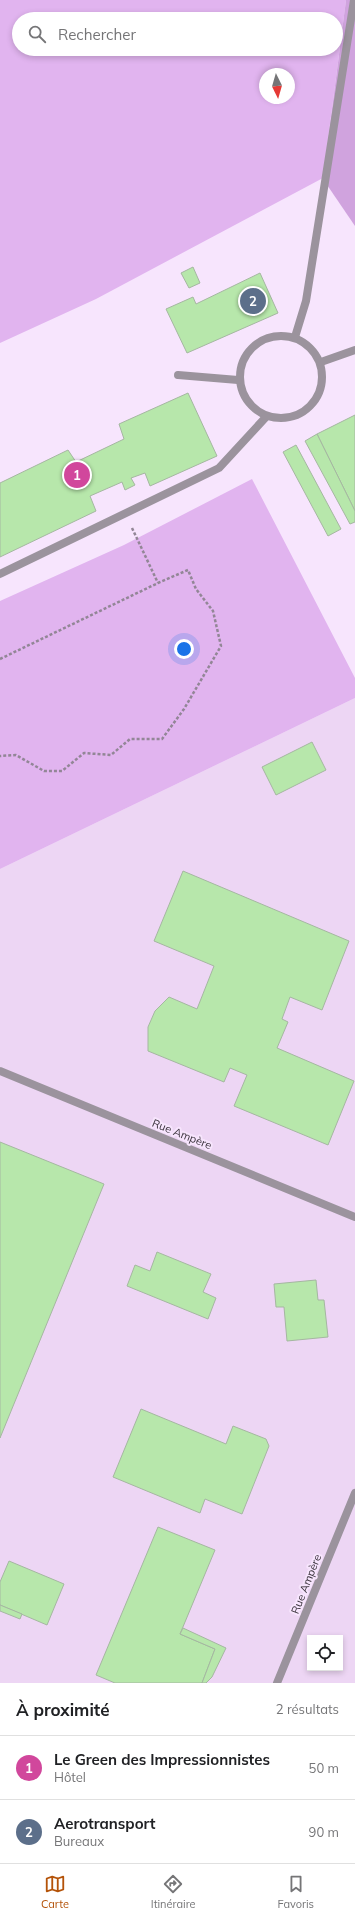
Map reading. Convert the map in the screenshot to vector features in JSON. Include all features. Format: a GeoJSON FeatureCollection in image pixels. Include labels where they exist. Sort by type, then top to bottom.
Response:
{"type":"FeatureCollection","features":[{"type":"Feature","properties":{"kind":"street"},"geometry":{"type":"LineString","coordinates":[[295,337],[306,301],[354,0]]}},
{"type":"Feature","properties":{"kind":"street"},"geometry":{"type":"LineString","coordinates":[[274,335],[295,337],[311,347],[321,362],[322,386],[311,407],[290,418],[266,417],[247,402],[238,380],[242,359],[255,343],[274,335]]}},
{"type":"Feature","properties":{"kind":"street"},"geometry":{"type":"LineString","coordinates":[[321,362],[355,350]]}},
{"type":"Feature","properties":{"kind":"street"},"geometry":{"type":"LineString","coordinates":[[178,375],[238,380]]}},
{"type":"Feature","properties":{"kind":"street"},"geometry":{"type":"LineString","coordinates":[[0,574],[219,468],[266,417]]}},
{"type":"Feature","properties":{"kind":"street","name":"Rue Ampère"},"geometry":{"type":"LineString","coordinates":[[0,1071],[355,1217]]}},
{"type":"Feature","properties":{"kind":"street","name":"Rue Ampère"},"geometry":{"type":"LineString","coordinates":[[277,1683],[355,1494]]}},
{"type":"Feature","properties":{"kind":"path"},"geometry":{"type":"LineString","coordinates":[[125,513],[158,583]]}},
{"type":"Feature","properties":{"kind":"path"},"geometry":{"type":"LineString","coordinates":[[0,659],[188,570],[196,589],[213,611],[221,646],[184,709],[162,738],[130,739],[111,756],[84,753],[62,771],[44,771],[16,755],[0,756]]}},
{"type":"Feature","properties":{"kind":"shaded area"},"geometry":{"type":"Polygon","coordinates":[[[0,0],[346,0],[343,23],[343,12],[12,12],[12,56],[339,56],[323,178],[96,299],[0,343],[0,0]]]}},
{"type":"Feature","properties":{"kind":"shaded area"},"geometry":{"type":"Polygon","coordinates":[[[346,0],[355,0],[355,226],[323,179],[339,56],[343,56],[343,23],[346,0]]]}},
{"type":"Feature","properties":{"kind":"shaded area"},"geometry":{"type":"Polygon","coordinates":[[[252,479],[355,678],[355,698],[0,869],[0,601],[124,545],[252,479]]]}},
{"type":"Feature","properties":{"kind":"shaded area"},"geometry":{"type":"Polygon","coordinates":[[[355,698],[355,1683],[0,1683],[0,869],[355,698]]]}},
{"type":"Feature","properties":{"kind":"building"},"geometry":{"type":"Polygon","coordinates":[[[193,267],[200,283],[189,288],[181,273],[193,267]]]}},
{"type":"Feature","properties":{"kind":"building"},"geometry":{"type":"Polygon","coordinates":[[[260,273],[278,313],[187,353],[166,309],[193,297],[196,304],[260,273]]]}},
{"type":"Feature","properties":{"kind":"building"},"geometry":{"type":"Polygon","coordinates":[[[188,393],[217,456],[150,486],[145,473],[131,478],[135,485],[125,490],[122,482],[90,496],[96,511],[0,557],[0,483],[68,450],[76,462],[124,439],[119,424],[188,393]]]}},
{"type":"Feature","properties":{"kind":"building"},"geometry":{"type":"Polygon","coordinates":[[[355,415],[355,511],[317,434],[355,415]]]}},
{"type":"Feature","properties":{"kind":"building"},"geometry":{"type":"Polygon","coordinates":[[[317,434],[355,511],[355,522],[350,524],[305,441],[317,434]]]}},
{"type":"Feature","properties":{"kind":"building"},"geometry":{"type":"Polygon","coordinates":[[[296,445],[341,529],[328,536],[283,452],[296,445]]]}},
{"type":"Feature","properties":{"kind":"building"},"geometry":{"type":"Polygon","coordinates":[[[312,742],[326,770],[276,795],[262,767],[312,742]]]}},
{"type":"Feature","properties":{"kind":"building"},"geometry":{"type":"Polygon","coordinates":[[[183,871],[349,941],[322,1010],[290,997],[282,1019],[288,1022],[277,1048],[354,1081],[328,1145],[234,1106],[247,1075],[230,1068],[224,1082],[148,1051],[148,1027],[155,1011],[169,997],[197,1009],[214,966],[154,941],[183,871]]]}},
{"type":"Feature","properties":{"kind":"building"},"geometry":{"type":"Polygon","coordinates":[[[0,1142],[104,1184],[0,1438],[0,1142]]]}},
{"type":"Feature","properties":{"kind":"building"},"geometry":{"type":"Polygon","coordinates":[[[157,1252],[211,1274],[203,1292],[216,1298],[208,1319],[127,1286],[135,1265],[150,1271],[157,1252]]]}},
{"type":"Feature","properties":{"kind":"building"},"geometry":{"type":"Polygon","coordinates":[[[316,1280],[318,1300],[324,1300],[328,1337],[287,1341],[284,1307],[276,1307],[274,1284],[316,1280]]]}},
{"type":"Feature","properties":{"kind":"building"},"geometry":{"type":"Polygon","coordinates":[[[141,1409],[226,1444],[233,1426],[266,1439],[269,1446],[242,1514],[205,1499],[200,1513],[113,1477],[141,1409]]]}},
{"type":"Feature","properties":{"kind":"building"},"geometry":{"type":"Polygon","coordinates":[[[158,1527],[215,1550],[180,1634],[215,1649],[202,1683],[115,1683],[96,1675],[158,1527]]]}},
{"type":"Feature","properties":{"kind":"building"},"geometry":{"type":"Polygon","coordinates":[[[9,1561],[64,1584],[47,1625],[0,1605],[0,1582],[9,1561]]]}},
{"type":"Feature","properties":{"kind":"building"},"geometry":{"type":"Polygon","coordinates":[[[0,1605],[22,1614],[20,1619],[0,1611],[0,1605]]]}},
{"type":"Feature","properties":{"kind":"building"},"geometry":{"type":"Polygon","coordinates":[[[183,1628],[226,1648],[212,1677],[206,1683],[202,1683],[215,1649],[180,1634],[183,1628]]]}},
{"type":"Feature","properties":{"kind":"place","name":"Aerotransport"},"geometry":{"type":"Point","coordinates":[253,301]}},
{"type":"Feature","properties":{"kind":"place","name":"Le Green des Impressionnistes"},"geometry":{"type":"Point","coordinates":[77,475]}}]}
